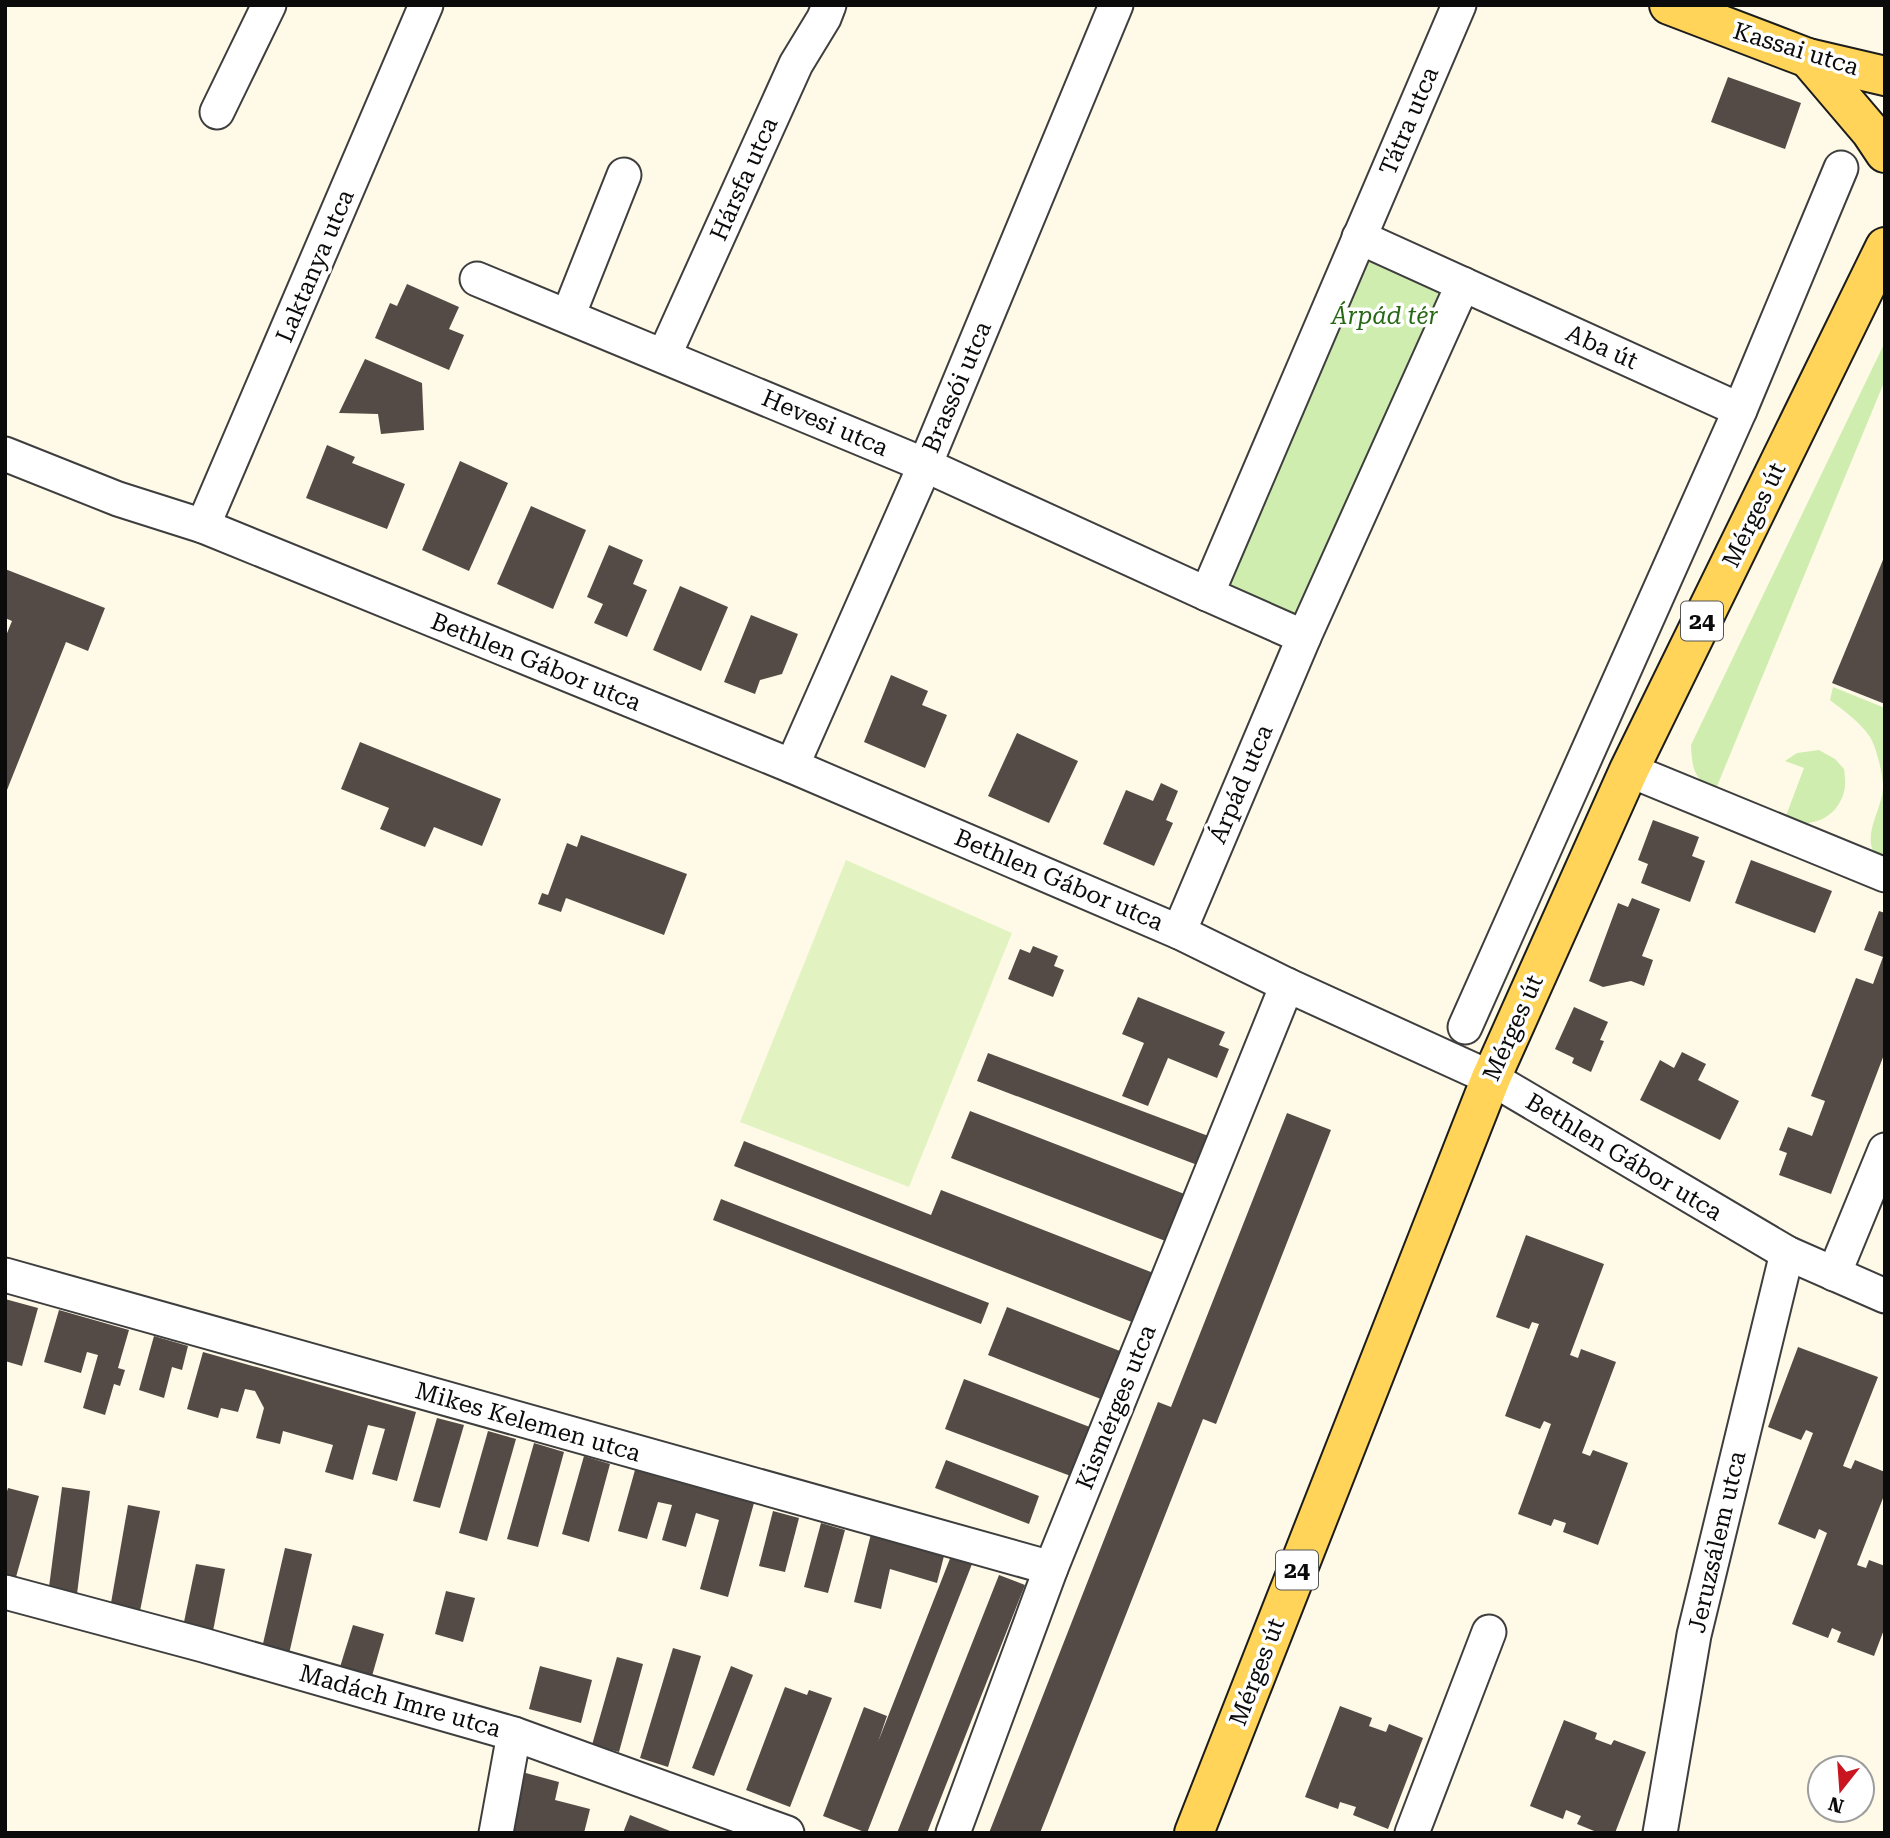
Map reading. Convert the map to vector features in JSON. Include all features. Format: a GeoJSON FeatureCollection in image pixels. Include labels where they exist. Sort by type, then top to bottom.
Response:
{"type":"FeatureCollection","features":[{"type":"Feature","properties":{"kind":"main road","name":"Kassai utca"},"geometry":{"type":"LineString","coordinates":[[1669,5],[1808,58],[1885,76]]}},
{"type":"Feature","properties":{"kind":"main road"},"geometry":{"type":"LineString","coordinates":[[1808,58],[1885,153]]}},
{"type":"Feature","properties":{"kind":"main road","name":"Mérges út"},"geometry":{"type":"LineString","coordinates":[[1194,1833],[1491,1078],[1629,770],[1885,247]]}},
{"type":"Feature","properties":{"kind":"street"},"geometry":{"type":"LineString","coordinates":[[217,112],[269,5]]}},
{"type":"Feature","properties":{"kind":"street","name":"Laktanya utca"},"geometry":{"type":"LineString","coordinates":[[203,526],[426,5]]}},
{"type":"Feature","properties":{"kind":"street","name":"Hársfa utca"},"geometry":{"type":"LineString","coordinates":[[664,356],[796,64],[829,5]]}},
{"type":"Feature","properties":{"kind":"street","name":"Brassói utca"},"geometry":{"type":"LineString","coordinates":[[792,766],[925,465],[1116,5]]}},
{"type":"Feature","properties":{"kind":"street","name":"Tátra utca"},"geometry":{"type":"LineString","coordinates":[[1359,237],[1460,5]]}},
{"type":"Feature","properties":{"kind":"street","name":"Mérges út"},"geometry":{"type":"LineString","coordinates":[[1465,1027],[1740,410],[1842,168]]}},
{"type":"Feature","properties":{"kind":"street"},"geometry":{"type":"LineString","coordinates":[[568,316],[624,175]]}},
{"type":"Feature","properties":{"kind":"street"},"geometry":{"type":"LineString","coordinates":[[1359,237],[1463,284],[1304,637],[1207,594],[1359,237]]}},
{"type":"Feature","properties":{"kind":"street","name":"Hevesi utca"},"geometry":{"type":"LineString","coordinates":[[477,279],[925,465],[1207,594]]}},
{"type":"Feature","properties":{"kind":"street","name":"Aba út"},"geometry":{"type":"LineString","coordinates":[[1463,284],[1740,410]]}},
{"type":"Feature","properties":{"kind":"street","name":"Bethlen Gábor utca"},"geometry":{"type":"LineString","coordinates":[[5,454],[118,499],[203,526],[792,766],[1179,932],[1287,985],[1491,1078],[1787,1253],[1885,1296]]}},
{"type":"Feature","properties":{"kind":"street","name":"Árpád utca"},"geometry":{"type":"LineString","coordinates":[[1179,932],[1304,637]]}},
{"type":"Feature","properties":{"kind":"street"},"geometry":{"type":"LineString","coordinates":[[1629,770],[1885,875]]}},
{"type":"Feature","properties":{"kind":"street","name":"Kismérges utca"},"geometry":{"type":"LineString","coordinates":[[953,1833],[1051,1568],[1287,985]]}},
{"type":"Feature","properties":{"kind":"street"},"geometry":{"type":"LineString","coordinates":[[1835,1274],[1885,1150]]}},
{"type":"Feature","properties":{"kind":"street","name":"Jeruzsálem utca"},"geometry":{"type":"LineString","coordinates":[[1660,1833],[1694,1635],[1787,1253]]}},
{"type":"Feature","properties":{"kind":"street","name":"Mikes Kelemen utca"},"geometry":{"type":"LineString","coordinates":[[5,1275],[1051,1568]]}},
{"type":"Feature","properties":{"kind":"street","name":"Madách Imre utca"},"geometry":{"type":"LineString","coordinates":[[5,1592],[514,1734],[787,1833]]}},
{"type":"Feature","properties":{"kind":"street"},"geometry":{"type":"LineString","coordinates":[[1412,1833],[1489,1632]]}},
{"type":"Feature","properties":{"kind":"street"},"geometry":{"type":"LineString","coordinates":[[496,1833],[514,1734]]}},
{"type":"Feature","properties":{"kind":"green space","name":"Árpád tér"},"geometry":{"type":"Polygon","coordinates":[[[1361,245],[1452,289],[1300,630],[1213,592],[1361,245]]]}},
{"type":"Feature","properties":{"kind":"green space"},"geometry":{"type":"Polygon","coordinates":[[[1885,342],[1885,380],[1715,791],[1698,778],[1692,761],[1691,745],[1885,342]]]}},
{"type":"Feature","properties":{"kind":"green space"},"geometry":{"type":"Polygon","coordinates":[[[1833,687],[1885,708],[1885,864],[1876,856],[1871,838],[1883,789],[1877,755],[1866,732],[1830,700],[1833,687]]]}},
{"type":"Feature","properties":{"kind":"green space"},"geometry":{"type":"Polygon","coordinates":[[[1819,750],[1835,759],[1844,769],[1845,786],[1840,802],[1821,820],[1803,823],[1784,821],[1804,768],[1785,761],[1797,753],[1819,750]]]}},
{"type":"Feature","properties":{"kind":"green space"},"geometry":{"type":"Polygon","coordinates":[[[846,860],[1012,933],[909,1187],[740,1122],[846,860]]]}},
{"type":"Feature","properties":{"kind":"building"},"geometry":{"type":"Polygon","coordinates":[[[1728,77],[1801,103],[1785,149],[1711,122],[1728,77]]]}},
{"type":"Feature","properties":{"kind":"building"},"geometry":{"type":"Polygon","coordinates":[[[407,284],[459,307],[449,329],[464,335],[449,370],[375,338],[390,303],[397,306],[407,284]]]}},
{"type":"Feature","properties":{"kind":"building"},"geometry":{"type":"Polygon","coordinates":[[[365,359],[422,383],[424,430],[381,434],[378,414],[339,413],[365,359]]]}},
{"type":"Feature","properties":{"kind":"building"},"geometry":{"type":"Polygon","coordinates":[[[327,445],[355,457],[352,463],[405,484],[387,529],[306,498],[327,445]]]}},
{"type":"Feature","properties":{"kind":"building"},"geometry":{"type":"Polygon","coordinates":[[[460,461],[508,483],[469,571],[422,550],[460,461]]]}},
{"type":"Feature","properties":{"kind":"building"},"geometry":{"type":"Polygon","coordinates":[[[531,506],[586,530],[553,609],[497,584],[531,506]]]}},
{"type":"Feature","properties":{"kind":"building"},"geometry":{"type":"Polygon","coordinates":[[[609,545],[643,560],[633,584],[647,590],[627,637],[594,623],[603,604],[587,597],[609,545]]]}},
{"type":"Feature","properties":{"kind":"building"},"geometry":{"type":"Polygon","coordinates":[[[1885,555],[1885,704],[1832,683],[1885,555]]]}},
{"type":"Feature","properties":{"kind":"building"},"geometry":{"type":"Polygon","coordinates":[[[5,569],[105,608],[88,651],[66,642],[5,795],[5,638],[12,621],[5,618],[5,569]]]}},
{"type":"Feature","properties":{"kind":"building"},"geometry":{"type":"Polygon","coordinates":[[[680,586],[728,607],[701,671],[653,650],[680,586]]]}},
{"type":"Feature","properties":{"kind":"building"},"geometry":{"type":"Polygon","coordinates":[[[751,615],[798,634],[782,674],[760,680],[755,694],[724,682],[751,615]]]}},
{"type":"Feature","properties":{"kind":"building"},"geometry":{"type":"Polygon","coordinates":[[[891,675],[928,691],[922,705],[947,715],[925,768],[864,742],[891,675]]]}},
{"type":"Feature","properties":{"kind":"building"},"geometry":{"type":"Polygon","coordinates":[[[1017,733],[1078,761],[1049,823],[988,796],[1017,733]]]}},
{"type":"Feature","properties":{"kind":"building"},"geometry":{"type":"Polygon","coordinates":[[[360,742],[501,799],[482,846],[434,827],[425,847],[380,829],[389,808],[341,789],[360,742]]]}},
{"type":"Feature","properties":{"kind":"building"},"geometry":{"type":"Polygon","coordinates":[[[1161,783],[1178,791],[1166,820],[1173,823],[1154,866],[1103,844],[1126,790],[1153,801],[1161,783]]]}},
{"type":"Feature","properties":{"kind":"building"},"geometry":{"type":"Polygon","coordinates":[[[1653,820],[1699,837],[1692,856],[1705,861],[1690,902],[1641,883],[1648,864],[1638,860],[1653,820]]]}},
{"type":"Feature","properties":{"kind":"building"},"geometry":{"type":"Polygon","coordinates":[[[581,835],[687,874],[664,935],[566,898],[561,912],[538,904],[542,893],[548,895],[567,843],[577,847],[581,835]]]}},
{"type":"Feature","properties":{"kind":"building"},"geometry":{"type":"Polygon","coordinates":[[[1751,860],[1832,891],[1815,933],[1735,903],[1751,860]]]}},
{"type":"Feature","properties":{"kind":"building"},"geometry":{"type":"Polygon","coordinates":[[[1632,898],[1660,909],[1642,956],[1653,960],[1644,986],[1631,981],[1603,987],[1589,981],[1618,903],[1628,907],[1632,898]]]}},
{"type":"Feature","properties":{"kind":"building"},"geometry":{"type":"Polygon","coordinates":[[[1879,911],[1885,913],[1885,1052],[1831,1194],[1779,1175],[1787,1153],[1779,1150],[1788,1127],[1812,1136],[1825,1101],[1811,1096],[1856,978],[1873,984],[1883,957],[1864,950],[1879,911]]]}},
{"type":"Feature","properties":{"kind":"building"},"geometry":{"type":"Polygon","coordinates":[[[1033,946],[1058,956],[1054,966],[1064,970],[1053,997],[1008,979],[1020,949],[1030,953],[1033,946]]]}},
{"type":"Feature","properties":{"kind":"building"},"geometry":{"type":"Polygon","coordinates":[[[1138,997],[1225,1032],[1219,1045],[1229,1049],[1217,1078],[1168,1058],[1148,1106],[1122,1096],[1144,1043],[1122,1034],[1138,997]]]}},
{"type":"Feature","properties":{"kind":"building"},"geometry":{"type":"Polygon","coordinates":[[[1574,1007],[1608,1022],[1600,1040],[1604,1041],[1591,1072],[1572,1063],[1574,1058],[1555,1049],[1574,1007]]]}},
{"type":"Feature","properties":{"kind":"building"},"geometry":{"type":"Polygon","coordinates":[[[1682,1052],[1706,1064],[1698,1080],[1739,1101],[1720,1140],[1640,1100],[1660,1060],[1674,1068],[1682,1052]]]}},
{"type":"Feature","properties":{"kind":"building"},"geometry":{"type":"Polygon","coordinates":[[[988,1053],[1211,1137],[1200,1166],[977,1081],[988,1053]]]}},
{"type":"Feature","properties":{"kind":"building"},"geometry":{"type":"Polygon","coordinates":[[[970,1111],[1187,1195],[1168,1242],[951,1158],[970,1111]]]}},
{"type":"Feature","properties":{"kind":"building"},"geometry":{"type":"Polygon","coordinates":[[[1287,1113],[1331,1130],[1216,1424],[1203,1419],[1040,1833],[989,1833],[1158,1402],[1171,1407],[1287,1113]]]}},
{"type":"Feature","properties":{"kind":"building"},"geometry":{"type":"Polygon","coordinates":[[[744,1141],[931,1215],[941,1190],[1156,1274],[1137,1324],[734,1166],[744,1141]]]}},
{"type":"Feature","properties":{"kind":"building"},"geometry":{"type":"Polygon","coordinates":[[[721,1199],[989,1303],[981,1324],[713,1220],[721,1199]]]}},
{"type":"Feature","properties":{"kind":"building"},"geometry":{"type":"Polygon","coordinates":[[[1526,1235],[1604,1264],[1570,1355],[1578,1358],[1581,1349],[1616,1362],[1582,1453],[1590,1456],[1593,1450],[1628,1463],[1598,1545],[1563,1532],[1566,1523],[1554,1519],[1551,1526],[1518,1514],[1551,1424],[1544,1421],[1540,1429],[1505,1416],[1539,1324],[1532,1322],[1529,1329],[1496,1317],[1526,1235]]]}},
{"type":"Feature","properties":{"kind":"building"},"geometry":{"type":"Polygon","coordinates":[[[5,1299],[38,1308],[22,1366],[5,1361],[5,1299]]]}},
{"type":"Feature","properties":{"kind":"building"},"geometry":{"type":"Polygon","coordinates":[[[1007,1307],[1125,1353],[1106,1401],[988,1355],[1007,1307]]]}},
{"type":"Feature","properties":{"kind":"building"},"geometry":{"type":"Polygon","coordinates":[[[59,1310],[129,1330],[118,1368],[125,1370],[120,1386],[114,1384],[105,1415],[83,1408],[98,1355],[87,1352],[81,1373],[44,1362],[59,1310]]]}},
{"type":"Feature","properties":{"kind":"building"},"geometry":{"type":"Polygon","coordinates":[[[154,1336],[188,1346],[182,1370],[172,1367],[164,1398],[139,1390],[154,1336]]]}},
{"type":"Feature","properties":{"kind":"building"},"geometry":{"type":"Polygon","coordinates":[[[1798,1347],[1878,1377],[1843,1466],[1851,1469],[1855,1460],[1885,1472],[1885,1493],[1857,1565],[1866,1568],[1869,1560],[1885,1566],[1885,1627],[1874,1656],[1837,1642],[1841,1632],[1832,1628],[1828,1638],[1792,1624],[1827,1533],[1819,1529],[1815,1539],[1778,1524],[1813,1433],[1806,1430],[1801,1440],[1768,1427],[1798,1347]]]}},
{"type":"Feature","properties":{"kind":"building"},"geometry":{"type":"Polygon","coordinates":[[[203,1352],[416,1412],[397,1481],[372,1474],[385,1429],[368,1425],[353,1480],[325,1472],[333,1445],[283,1431],[280,1444],[256,1438],[264,1408],[255,1391],[245,1389],[238,1412],[221,1408],[218,1418],[187,1409],[203,1352]]]}},
{"type":"Feature","properties":{"kind":"building"},"geometry":{"type":"Polygon","coordinates":[[[964,1379],[1095,1429],[1076,1478],[945,1429],[964,1379]]]}},
{"type":"Feature","properties":{"kind":"building"},"geometry":{"type":"Polygon","coordinates":[[[437,1418],[464,1425],[440,1508],[413,1501],[437,1418]]]}},
{"type":"Feature","properties":{"kind":"building"},"geometry":{"type":"Polygon","coordinates":[[[488,1431],[516,1439],[487,1541],[459,1533],[488,1431]]]}},
{"type":"Feature","properties":{"kind":"building"},"geometry":{"type":"Polygon","coordinates":[[[534,1443],[564,1452],[538,1547],[507,1539],[534,1443]]]}},
{"type":"Feature","properties":{"kind":"building"},"geometry":{"type":"Polygon","coordinates":[[[584,1456],[610,1464],[589,1542],[562,1534],[584,1456]]]}},
{"type":"Feature","properties":{"kind":"building"},"geometry":{"type":"Polygon","coordinates":[[[946,1460],[1039,1496],[1029,1524],[935,1488],[946,1460]]]}},
{"type":"Feature","properties":{"kind":"building"},"geometry":{"type":"Polygon","coordinates":[[[635,1470],[754,1503],[728,1597],[700,1589],[719,1520],[696,1513],[686,1547],[662,1540],[672,1505],[658,1502],[647,1539],[618,1531],[635,1470]]]}},
{"type":"Feature","properties":{"kind":"building"},"geometry":{"type":"Polygon","coordinates":[[[62,1487],[90,1491],[77,1594],[49,1587],[62,1487]]]}},
{"type":"Feature","properties":{"kind":"building"},"geometry":{"type":"Polygon","coordinates":[[[8,1488],[39,1496],[16,1577],[5,1574],[5,1498],[8,1488]]]}},
{"type":"Feature","properties":{"kind":"building"},"geometry":{"type":"Polygon","coordinates":[[[128,1505],[160,1511],[140,1611],[111,1603],[128,1505]]]}},
{"type":"Feature","properties":{"kind":"building"},"geometry":{"type":"Polygon","coordinates":[[[773,1511],[799,1518],[785,1572],[759,1566],[773,1511]]]}},
{"type":"Feature","properties":{"kind":"building"},"geometry":{"type":"Polygon","coordinates":[[[821,1523],[845,1530],[828,1593],[804,1587],[821,1523]]]}},
{"type":"Feature","properties":{"kind":"building"},"geometry":{"type":"Polygon","coordinates":[[[871,1534],[944,1556],[937,1583],[890,1569],[881,1609],[854,1602],[871,1534]]]}},
{"type":"Feature","properties":{"kind":"building"},"geometry":{"type":"Polygon","coordinates":[[[285,1548],[312,1554],[289,1654],[262,1648],[285,1548]]]}},
{"type":"Feature","properties":{"kind":"building"},"geometry":{"type":"Polygon","coordinates":[[[951,1556],[972,1564],[867,1833],[823,1816],[864,1707],[887,1716],[878,1742],[951,1556]]]}},
{"type":"Feature","properties":{"kind":"building"},"geometry":{"type":"Polygon","coordinates":[[[196,1564],[225,1569],[213,1631],[184,1622],[196,1564]]]}},
{"type":"Feature","properties":{"kind":"building"},"geometry":{"type":"Polygon","coordinates":[[[999,1575],[1025,1585],[927,1833],[897,1833],[999,1575]]]}},
{"type":"Feature","properties":{"kind":"building"},"geometry":{"type":"Polygon","coordinates":[[[446,1591],[475,1598],[463,1642],[435,1634],[446,1591]]]}},
{"type":"Feature","properties":{"kind":"building"},"geometry":{"type":"Polygon","coordinates":[[[353,1625],[384,1634],[372,1676],[340,1667],[353,1625]]]}},
{"type":"Feature","properties":{"kind":"building"},"geometry":{"type":"Polygon","coordinates":[[[673,1648],[701,1656],[668,1767],[640,1758],[673,1648]]]}},
{"type":"Feature","properties":{"kind":"building"},"geometry":{"type":"Polygon","coordinates":[[[617,1657],[643,1664],[619,1752],[592,1745],[617,1657]]]}},
{"type":"Feature","properties":{"kind":"building"},"geometry":{"type":"Polygon","coordinates":[[[540,1666],[592,1680],[581,1723],[529,1709],[540,1666]]]}},
{"type":"Feature","properties":{"kind":"building"},"geometry":{"type":"Polygon","coordinates":[[[731,1666],[753,1675],[714,1776],[692,1768],[731,1666]]]}},
{"type":"Feature","properties":{"kind":"building"},"geometry":{"type":"Polygon","coordinates":[[[785,1687],[807,1695],[809,1690],[832,1698],[790,1807],[746,1790],[785,1687]]]}},
{"type":"Feature","properties":{"kind":"building"},"geometry":{"type":"Polygon","coordinates":[[[1340,1706],[1372,1718],[1369,1726],[1386,1732],[1389,1724],[1423,1738],[1388,1829],[1353,1815],[1356,1807],[1340,1802],[1338,1809],[1305,1797],[1340,1706]]]}},
{"type":"Feature","properties":{"kind":"building"},"geometry":{"type":"Polygon","coordinates":[[[1564,1720],[1597,1733],[1595,1739],[1611,1745],[1614,1740],[1646,1752],[1615,1833],[1599,1833],[1577,1824],[1581,1816],[1566,1810],[1563,1819],[1530,1806],[1564,1720]]]}},
{"type":"Feature","properties":{"kind":"building"},"geometry":{"type":"Polygon","coordinates":[[[522,1772],[559,1782],[555,1800],[590,1809],[584,1833],[508,1833],[522,1772]]]}},
{"type":"Feature","properties":{"kind":"building"},"geometry":{"type":"Polygon","coordinates":[[[630,1815],[675,1833],[623,1833],[630,1815]]]}}]}
